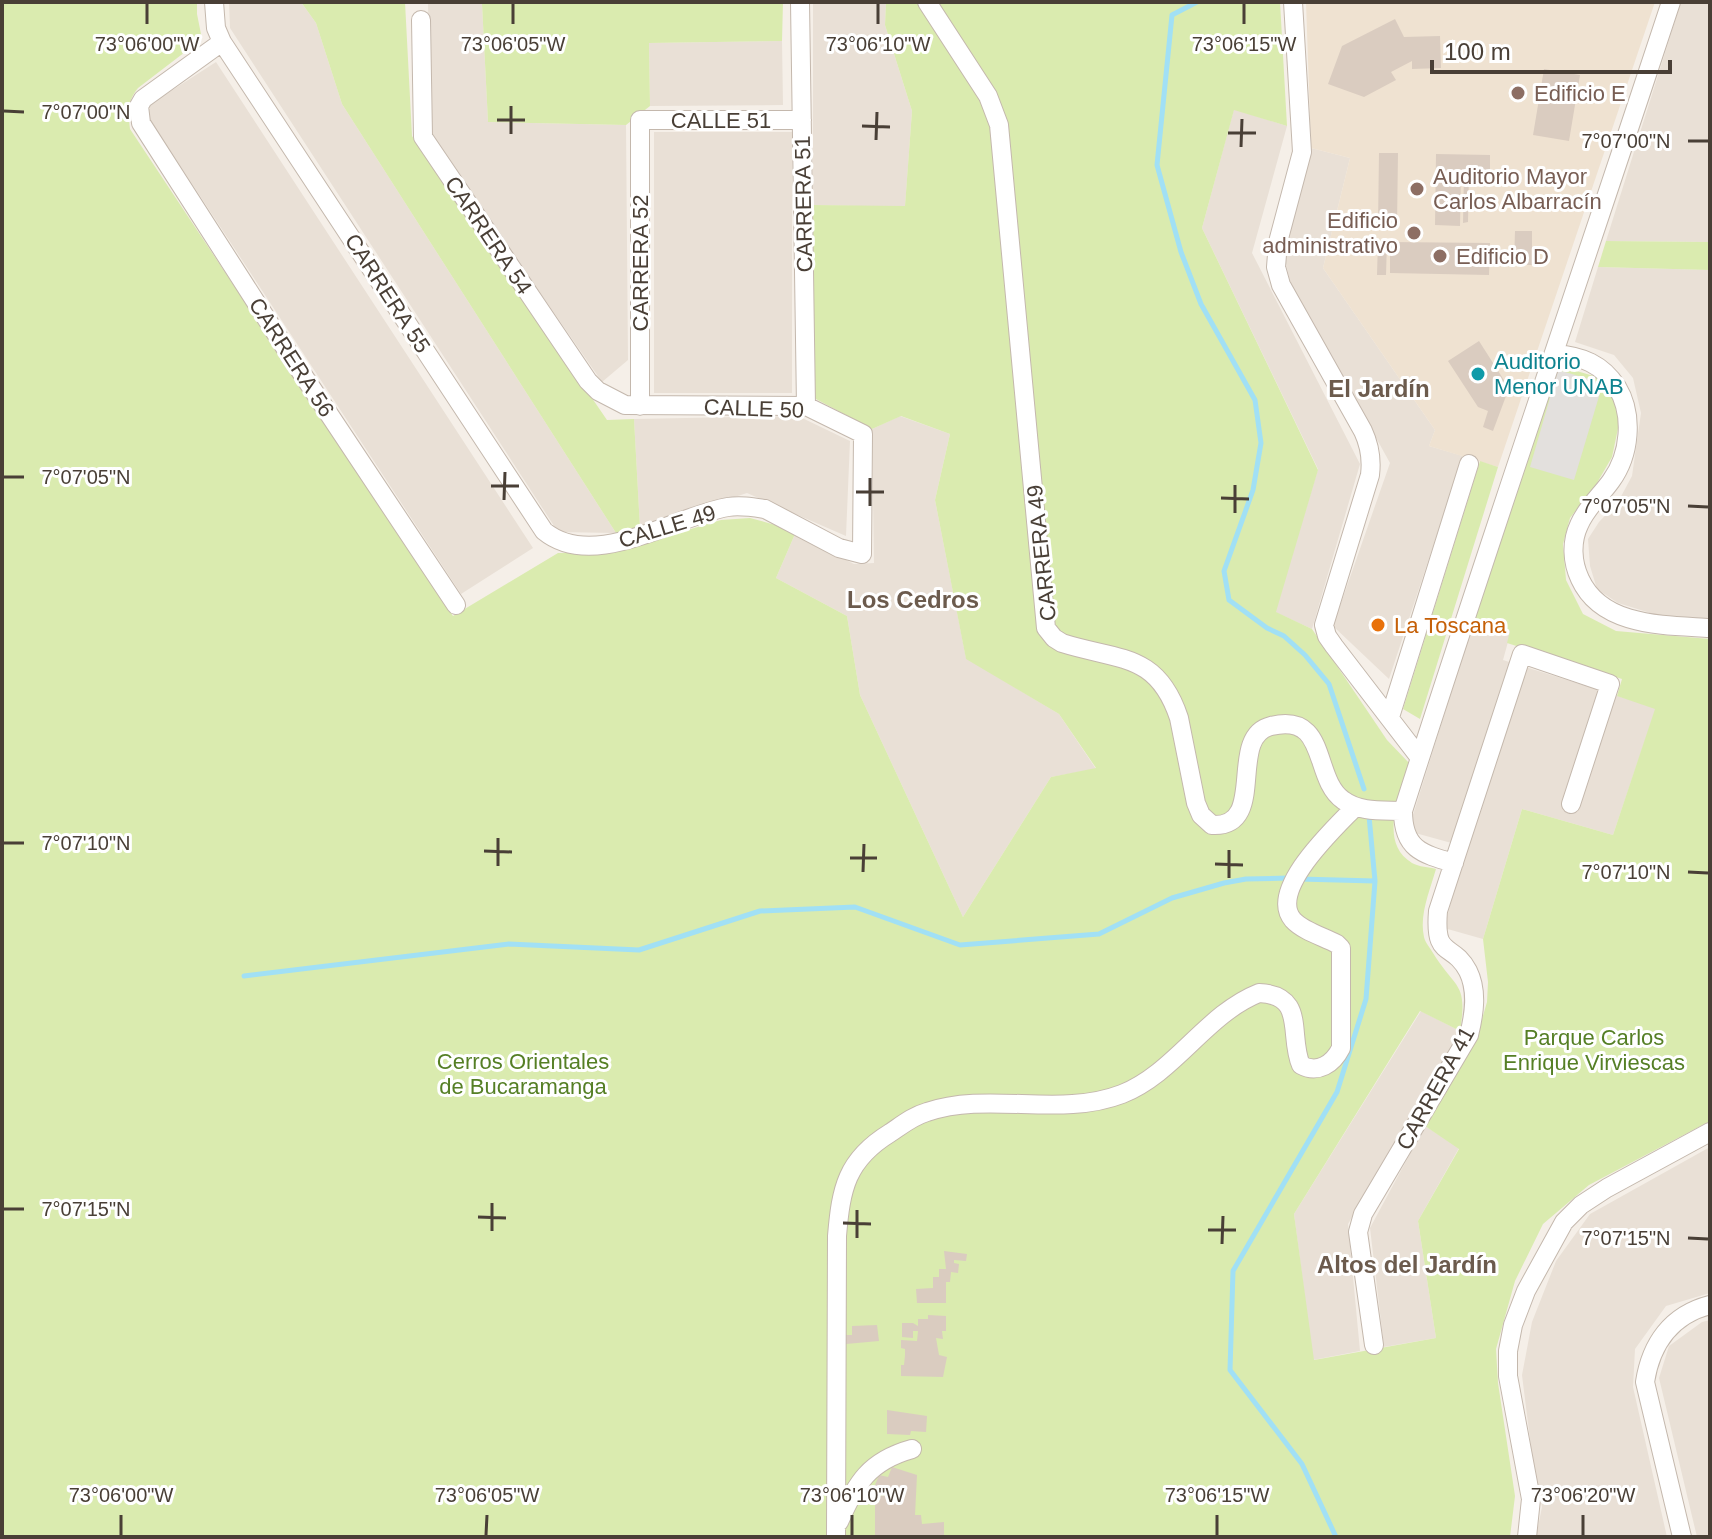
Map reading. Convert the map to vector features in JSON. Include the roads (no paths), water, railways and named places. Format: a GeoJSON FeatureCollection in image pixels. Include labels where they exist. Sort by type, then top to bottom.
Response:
{"type":"FeatureCollection","features":[{"type":"Feature","properties":{"kind":"street"},"geometry":{"type":"LineString","coordinates":[[214,2],[216,28],[222,42]]}},
{"type":"Feature","properties":{"kind":"street","name":"CARRERA 51"},"geometry":{"type":"LineString","coordinates":[[800,2],[806,406]]}},
{"type":"Feature","properties":{"kind":"street","name":"CARRERA 49"},"geometry":{"type":"LineString","coordinates":[[927,2],[988,96],[999,125],[1046,628],[1062,643],[1141,665],[1158,678],[1179,718],[1196,803],[1201,815],[1212,825],[1224,825],[1237,815],[1245,794],[1246,768],[1251,750],[1257,735],[1273,725],[1297,727],[1312,737],[1330,784],[1339,797],[1355,807]]}},
{"type":"Feature","properties":{"kind":"street"},"geometry":{"type":"LineString","coordinates":[[1293,2],[1302,152],[1278,242],[1276,267],[1281,285],[1363,431],[1371,453],[1370,475],[1324,625],[1334,646],[1420,758]]}},
{"type":"Feature","properties":{"kind":"street"},"geometry":{"type":"LineString","coordinates":[[1454,863],[1417,849],[1407,838],[1403,811],[1469,602],[1671,2]]}},
{"type":"Feature","properties":{"kind":"street","name":"CARRERA 54"},"geometry":{"type":"LineString","coordinates":[[421,20],[423,137],[588,381],[610,399],[625,405],[640,406]]}},
{"type":"Feature","properties":{"kind":"street","name":"CARRERA 56"},"geometry":{"type":"LineString","coordinates":[[222,42],[143,99],[139,106],[141,123],[456,605]]}},
{"type":"Feature","properties":{"kind":"street","name":"CARRERA 55"},"geometry":{"type":"LineString","coordinates":[[222,42],[544,531],[557,541]]}},
{"type":"Feature","properties":{"kind":"street","name":"CALLE 51"},"geometry":{"type":"LineString","coordinates":[[640,120],[802,120]]}},
{"type":"Feature","properties":{"kind":"street","name":"CARRERA 52"},"geometry":{"type":"LineString","coordinates":[[640,120],[640,406]]}},
{"type":"Feature","properties":{"kind":"street"},"geometry":{"type":"LineString","coordinates":[[1555,354],[1575,355],[1594,363],[1609,376],[1620,393],[1628,425],[1622,461],[1578,527],[1574,543],[1575,567],[1586,591],[1595,602],[1620,616],[1710,628]]}},
{"type":"Feature","properties":{"kind":"street","name":"CALLE 50"},"geometry":{"type":"LineString","coordinates":[[640,406],[806,406],[863,434],[862,554]]}},
{"type":"Feature","properties":{"kind":"street"},"geometry":{"type":"LineString","coordinates":[[1390,717],[1469,464]]}},
{"type":"Feature","properties":{"kind":"street","name":"CALLE 49"},"geometry":{"type":"LineString","coordinates":[[557,541],[584,546],[606,545],[738,506],[765,509],[839,548],[862,554]]}},
{"type":"Feature","properties":{"kind":"street","name":"CARRERA 41"},"geometry":{"type":"LineString","coordinates":[[1374,1345],[1358,1232],[1363,1214],[1469,1035],[1474,1015],[1474,996],[1469,973],[1438,939],[1438,911],[1522,654],[1610,684],[1571,804]]}},
{"type":"Feature","properties":{"kind":"street"},"geometry":{"type":"LineString","coordinates":[[836,1533],[837,1236],[840,1197],[848,1177],[861,1158],[881,1138],[929,1111],[972,1105],[1078,1103],[1122,1094],[1142,1083],[1234,1007],[1259,993],[1279,997],[1291,1011],[1301,1065],[1314,1069],[1327,1065],[1336,1059],[1341,1048],[1341,948],[1296,924],[1290,917],[1290,888],[1299,870],[1355,807],[1403,811]]}},
{"type":"Feature","properties":{"kind":"street"},"geometry":{"type":"LineString","coordinates":[[1527,1537],[1531,1499],[1508,1376],[1508,1351],[1513,1325],[1526,1291],[1564,1222],[1581,1205],[1710,1132]]}},
{"type":"Feature","properties":{"kind":"street"},"geometry":{"type":"LineString","coordinates":[[1682,1537],[1645,1382],[1654,1346],[1680,1317],[1710,1305]]}},
{"type":"Feature","properties":{"kind":"street"},"geometry":{"type":"LineString","coordinates":[[836,1533],[856,1486],[867,1473],[879,1461],[912,1449]]}},
{"type":"Feature","properties":{"kind":"waterway"},"geometry":{"type":"LineString","coordinates":[[1197,2],[1172,15],[1157,165],[1181,252],[1201,304],[1255,400],[1261,443],[1253,490],[1224,571],[1229,600],[1267,628],[1284,636],[1329,684],[1364,789]]}},
{"type":"Feature","properties":{"kind":"waterway"},"geometry":{"type":"LineString","coordinates":[[1336,1537],[1302,1464],[1230,1370],[1233,1271],[1337,1092],[1366,999],[1375,881],[1369,816]]}},
{"type":"Feature","properties":{"kind":"waterway"},"geometry":{"type":"LineString","coordinates":[[244,976],[509,944],[639,950],[760,911],[855,907],[960,945],[1099,934],[1172,898],[1246,879],[1289,878]]}},
{"type":"Feature","properties":{"kind":"waterway"},"geometry":{"type":"LineString","coordinates":[[1299,879],[1375,881]]}},
{"type":"Feature","properties":{"kind":"place","name":"Edificio E"},"geometry":{"type":"Point","coordinates":[1518,93]}},
{"type":"Feature","properties":{"kind":"place","name":"Auditorio Mayor Carlos Albarracín"},"geometry":{"type":"Point","coordinates":[1417,189]}},
{"type":"Feature","properties":{"kind":"place","name":"Edificio administrativo"},"geometry":{"type":"Point","coordinates":[1414,233]}},
{"type":"Feature","properties":{"kind":"place","name":"Edificio D"},"geometry":{"type":"Point","coordinates":[1440,256]}},
{"type":"Feature","properties":{"kind":"place","name":"Auditorio Menor UNAB"},"geometry":{"type":"Point","coordinates":[1478,374]}},
{"type":"Feature","properties":{"kind":"place","name":"La Toscana"},"geometry":{"type":"Point","coordinates":[1378,625]}},
{"type":"Feature","properties":{"kind":"district","name":"El Jardín"},"geometry":{"type":"Point","coordinates":[1379,389]}},
{"type":"Feature","properties":{"kind":"district","name":"Los Cedros"},"geometry":{"type":"Point","coordinates":[913,600]}},
{"type":"Feature","properties":{"kind":"district","name":"Altos del Jardín"},"geometry":{"type":"Point","coordinates":[1407,1265]}},
{"type":"Feature","properties":{"kind":"park label","name":"Parque Carlos Enrique Virviescas"},"geometry":{"type":"Point","coordinates":[1594,1050]}},
{"type":"Feature","properties":{"kind":"park label","name":"Cerros Orientales de Bucaramanga"},"geometry":{"type":"Point","coordinates":[523,1074]}}]}
